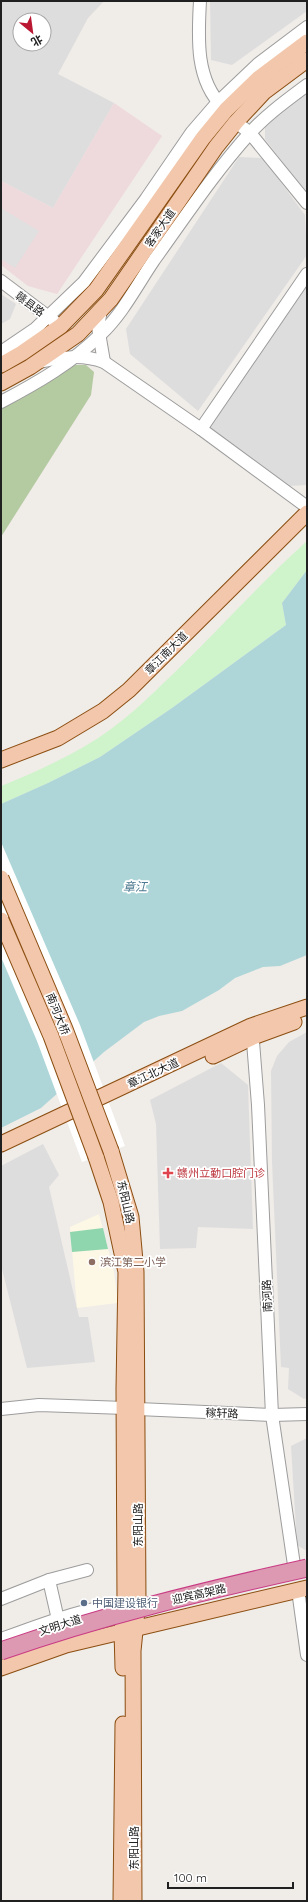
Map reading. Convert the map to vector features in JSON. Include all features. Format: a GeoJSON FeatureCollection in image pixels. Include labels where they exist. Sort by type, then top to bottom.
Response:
{"type":"FeatureCollection","features":[{"type":"Feature","properties":{"kind":"highway","name":"迎宾高架路"},"geometry":{"type":"LineString","coordinates":[[1,1651],[61,1630],[303,1565]]}},
{"type":"Feature","properties":{"kind":"highway","name":"迎宾高架路"},"geometry":{"type":"LineString","coordinates":[[1,1661],[64,1639],[143,1616],[304,1585]]}},
{"type":"Feature","properties":{"kind":"main road","name":"客家大道"},"geometry":{"type":"LineString","coordinates":[[1,365],[22,353],[61,326],[96,290],[203,138],[222,106],[307,42]]}},
{"type":"Feature","properties":{"kind":"main road","name":"客家大道"},"geometry":{"type":"LineString","coordinates":[[1,383],[34,364],[78,334],[101,310],[111,299],[216,147],[236,122],[264,92],[307,60]]}},
{"type":"Feature","properties":{"kind":"main road","name":"章江南大道"},"geometry":{"type":"LineString","coordinates":[[1,760],[58,738],[103,711],[178,641],[307,513]]}},
{"type":"Feature","properties":{"kind":"main road","name":"章江南大道"},"geometry":{"type":"LineString","coordinates":[[1,771],[61,746],[106,718],[172,658],[307,527]]}},
{"type":"Feature","properties":{"kind":"main road","name":"南河大桥"},"geometry":{"type":"LineString","coordinates":[[1,878],[64,1029],[112,1151]]}},
{"type":"Feature","properties":{"kind":"main road","name":"南河大桥"},"geometry":{"type":"LineString","coordinates":[[1,920],[51,1036],[96,1157]]}},
{"type":"Feature","properties":{"kind":"main road","name":"章江北大道"},"geometry":{"type":"LineString","coordinates":[[1,1144],[307,1007]]}},
{"type":"Feature","properties":{"kind":"main road","name":"章江北大道"},"geometry":{"type":"LineString","coordinates":[[1,1153],[252,1031],[307,1017]]}},
{"type":"Feature","properties":{"kind":"main road","name":"东阳山路"},"geometry":{"type":"LineString","coordinates":[[112,1151],[131,1217],[136,1272],[131,1409]]}},
{"type":"Feature","properties":{"kind":"main road","name":"东阳山路"},"geometry":{"type":"LineString","coordinates":[[96,1157],[111,1202],[126,1272],[131,1409],[132,1602],[128,1629],[124,1733],[121,1901]]}},
{"type":"Feature","properties":{"kind":"main road","name":"文明大道"},"geometry":{"type":"LineString","coordinates":[[1,1645],[59,1622],[132,1602],[303,1565]]}},
{"type":"Feature","properties":{"kind":"main road","name":"文明大道"},"geometry":{"type":"LineString","coordinates":[[1,1668],[66,1645],[304,1585]]}},
{"type":"Feature","properties":{"kind":"main road","name":"东阳山路"},"geometry":{"type":"LineString","coordinates":[[128,1629],[134,1901]]}},
{"type":"Feature","properties":{"kind":"street"},"geometry":{"type":"LineString","coordinates":[[200,1],[199,23],[201,70],[208,87],[222,106]]}},
{"type":"Feature","properties":{"kind":"street"},"geometry":{"type":"LineString","coordinates":[[1,352],[35,329],[84,282],[192,132],[222,106],[258,64],[307,27]]}},
{"type":"Feature","properties":{"kind":"street"},"geometry":{"type":"LineString","coordinates":[[1,402],[40,381],[99,336],[122,310],[151,264],[217,172],[250,133],[307,85]]}},
{"type":"Feature","properties":{"kind":"street"},"geometry":{"type":"LineString","coordinates":[[236,122],[250,133],[307,203]]}},
{"type":"Feature","properties":{"kind":"street"},"geometry":{"type":"LineString","coordinates":[[201,429],[307,274]]}},
{"type":"Feature","properties":{"kind":"street","name":"赣县路"},"geometry":{"type":"LineString","coordinates":[[1,281],[61,326]]}},
{"type":"Feature","properties":{"kind":"street"},"geometry":{"type":"LineString","coordinates":[[101,310],[98,318],[99,336],[104,362]]}},
{"type":"Feature","properties":{"kind":"street"},"geometry":{"type":"LineString","coordinates":[[34,364],[74,356],[91,357],[104,362],[201,429],[307,507]]}},
{"type":"Feature","properties":{"kind":"street","name":"南河路"},"geometry":{"type":"LineString","coordinates":[[252,1031],[258,1105],[272,1414],[303,1565]]}},
{"type":"Feature","properties":{"kind":"street","name":"稼轩路"},"geometry":{"type":"LineString","coordinates":[[1,1409],[39,1405],[307,1414]]}},
{"type":"Feature","properties":{"kind":"street"},"geometry":{"type":"LineString","coordinates":[[1,1599],[49,1580],[87,1570]]}},
{"type":"Feature","properties":{"kind":"street"},"geometry":{"type":"LineString","coordinates":[[1,1640],[59,1622],[49,1580]]}},
{"type":"Feature","properties":{"kind":"street"},"geometry":{"type":"LineString","coordinates":[[304,1585],[307,1655]]}},
{"type":"Feature","properties":{"kind":"shaded area"},"geometry":{"type":"Polygon","coordinates":[[[1,1],[104,1],[88,18],[58,74],[114,103],[53,208],[1,181],[1,1]]]}},
{"type":"Feature","properties":{"kind":"shaded area"},"geometry":{"type":"Polygon","coordinates":[[[210,1],[307,1],[307,11],[232,65],[211,60],[210,1]]]}},
{"type":"Feature","properties":{"kind":"shaded area"},"geometry":{"type":"Polygon","coordinates":[[[307,93],[307,194],[265,139],[265,125],[307,93]]]}},
{"type":"Feature","properties":{"kind":"shaded area"},"geometry":{"type":"Polygon","coordinates":[[[114,103],[162,136],[57,294],[28,286],[1,265],[1,181],[53,208],[114,103]]]}},
{"type":"Feature","properties":{"kind":"shaded area"},"geometry":{"type":"Polygon","coordinates":[[[239,157],[263,158],[305,215],[307,255],[198,411],[130,354],[126,329],[239,157]]]}},
{"type":"Feature","properties":{"kind":"shaded area"},"geometry":{"type":"Polygon","coordinates":[[[1,208],[39,231],[15,268],[1,259],[1,208]]]}},
{"type":"Feature","properties":{"kind":"shaded area"},"geometry":{"type":"Polygon","coordinates":[[[307,283],[307,485],[289,486],[206,428],[307,283]]]}},
{"type":"Feature","properties":{"kind":"shaded area"},"geometry":{"type":"Polygon","coordinates":[[[1,294],[16,304],[10,319],[1,324],[1,294]]]}},
{"type":"Feature","properties":{"kind":"shaded area"},"geometry":{"type":"Polygon","coordinates":[[[307,1032],[307,1398],[304,1399],[288,1389],[289,1368],[281,1367],[272,1162],[271,1071],[277,1056],[289,1042],[307,1032]]]}},
{"type":"Feature","properties":{"kind":"shaded area"},"geometry":{"type":"Polygon","coordinates":[[[221,1063],[248,1085],[253,1229],[198,1227],[196,1248],[160,1249],[156,1124],[150,1100],[221,1063]]]}},
{"type":"Feature","properties":{"kind":"shaded area"},"geometry":{"type":"Polygon","coordinates":[[[43,1144],[59,1175],[49,1187],[79,1317],[88,1317],[95,1362],[27,1368],[1,1265],[1,1166],[43,1144]]]}},
{"type":"Feature","properties":{"kind":"shaded area","name":"滨江第二小学"},"geometry":{"type":"Polygon","coordinates":[[[99,1214],[114,1272],[118,1303],[77,1308],[70,1227],[99,1214]]]}},
{"type":"Feature","properties":{"kind":"shaded area"},"geometry":{"type":"Polygon","coordinates":[[[307,1438],[307,1551],[297,1545],[291,1446],[307,1438]]]}},
{"type":"Feature","properties":{"kind":"green space"},"geometry":{"type":"Polygon","coordinates":[[[75,365],[86,365],[94,372],[91,395],[1,537],[1,409],[75,365]]]}},
{"type":"Feature","properties":{"kind":"green space"},"geometry":{"type":"Polygon","coordinates":[[[307,541],[307,570],[282,603],[286,625],[172,708],[100,757],[1,804],[1,786],[43,768],[86,746],[135,710],[307,541]]]}},
{"type":"Feature","properties":{"kind":"green space"},"geometry":{"type":"Polygon","coordinates":[[[103,1228],[108,1249],[72,1252],[70,1232],[103,1228]]]}},
{"type":"Feature","properties":{"kind":"water","name":"章江"},"geometry":{"type":"Polygon","coordinates":[[[307,570],[307,955],[280,966],[263,967],[235,978],[219,990],[182,1011],[159,1016],[144,1022],[104,1052],[41,1108],[1,1128],[1,804],[100,757],[172,708],[286,625],[282,603],[307,570]]]}},
{"type":"Feature","properties":{"kind":"pier"},"geometry":{"type":"Polygon","coordinates":[[[1,842],[80,1025],[125,1146],[82,1162],[37,1041],[1,957],[1,842]]]}},
{"type":"Feature","properties":{"kind":"place","name":"赣州立勤口腔门诊"},"geometry":{"type":"Point","coordinates":[168,1173]}},
{"type":"Feature","properties":{"kind":"place","name":"滨江第二小学"},"geometry":{"type":"Point","coordinates":[92,1262]}},
{"type":"Feature","properties":{"kind":"place","name":"中国建设银行"},"geometry":{"type":"Point","coordinates":[84,1603]}}]}
